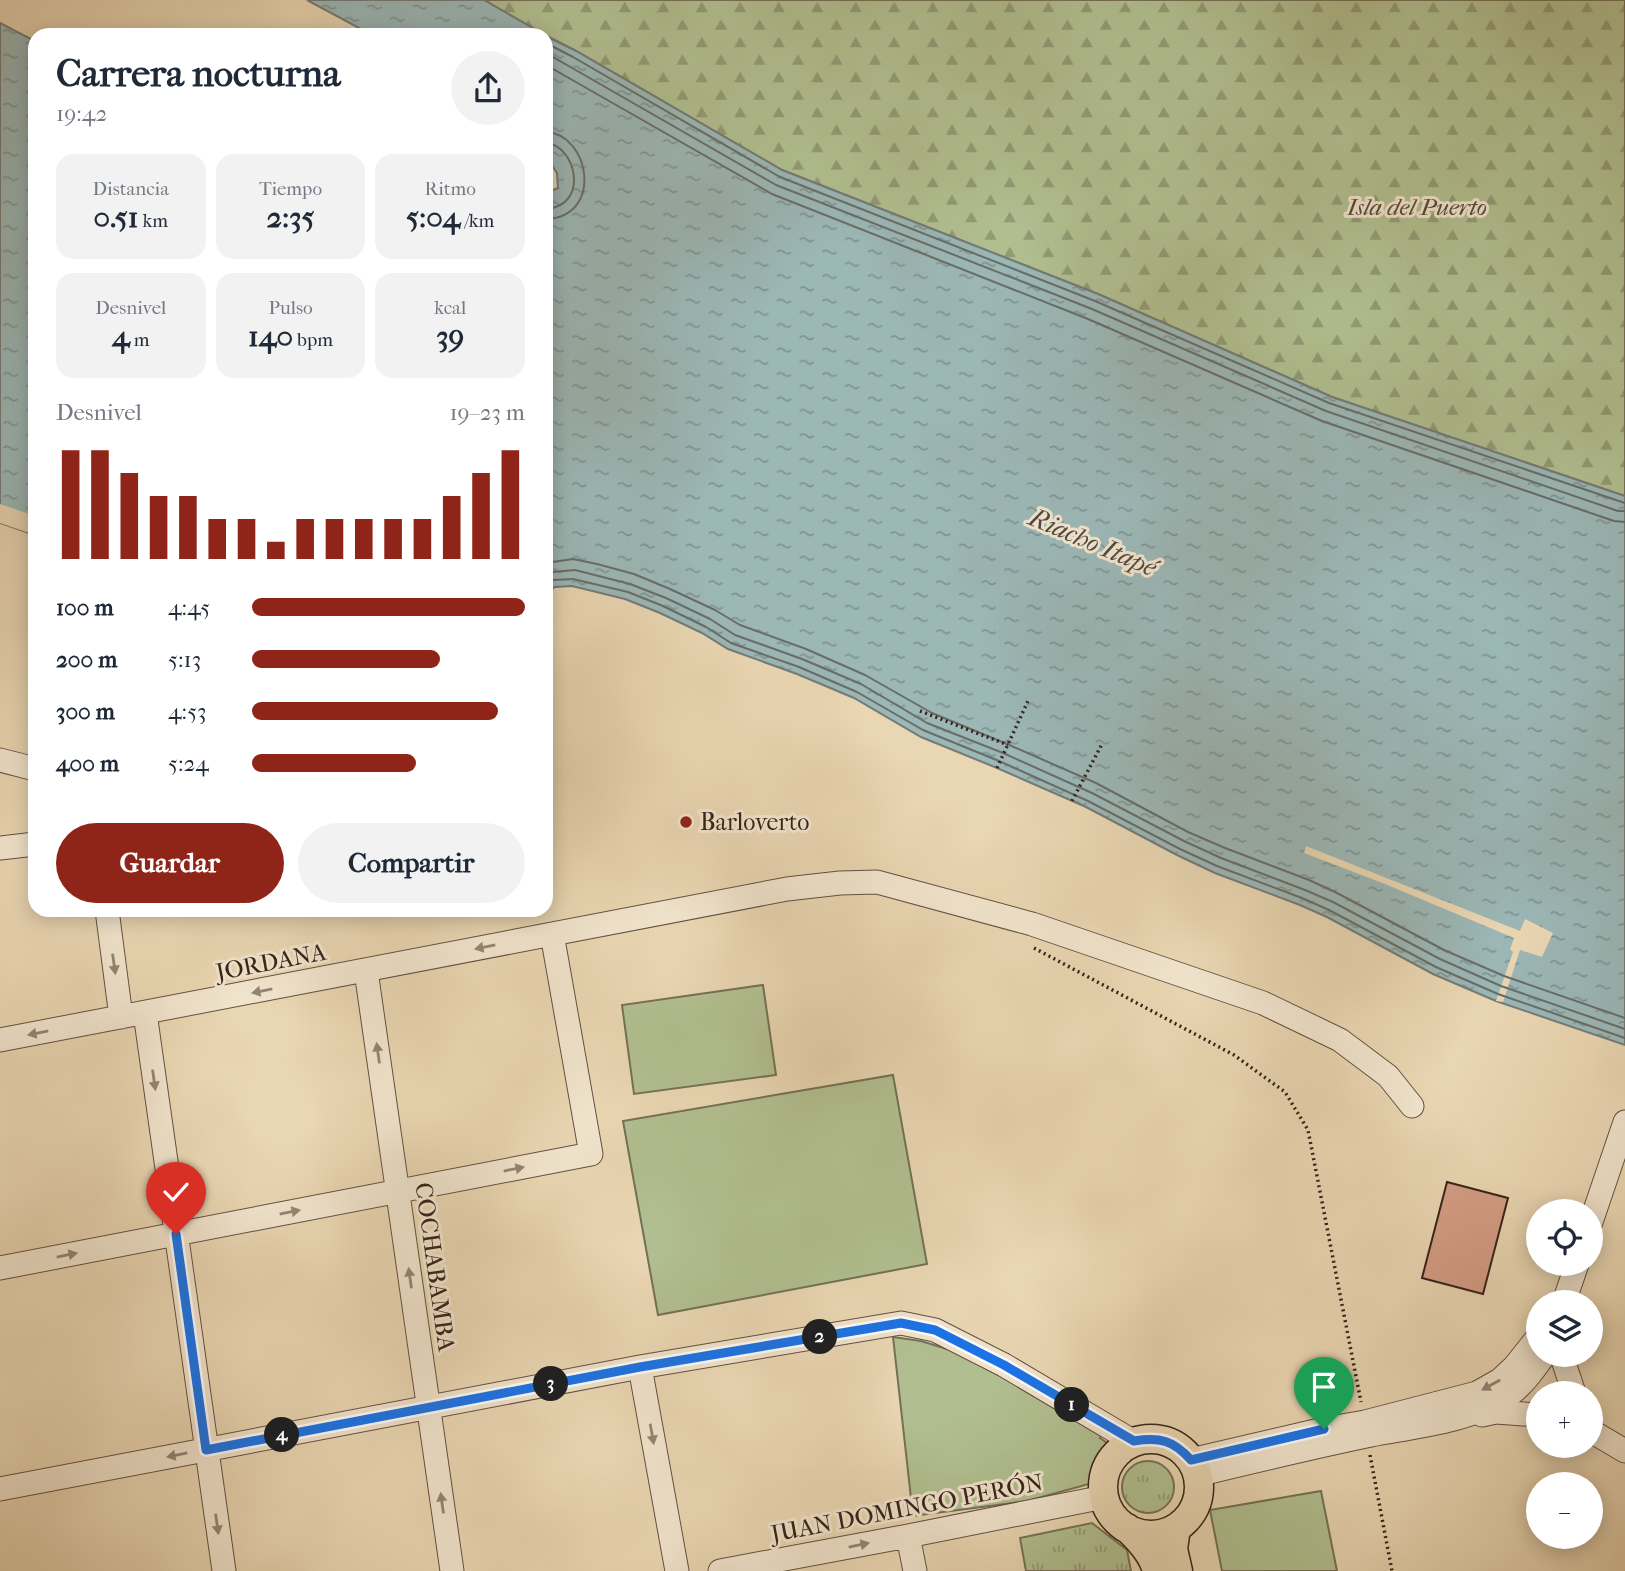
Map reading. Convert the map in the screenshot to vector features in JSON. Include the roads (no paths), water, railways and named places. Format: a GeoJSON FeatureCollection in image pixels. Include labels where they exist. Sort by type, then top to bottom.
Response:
{"type":"FeatureCollection","features":[{"type":"Feature","properties":{"kind":"main road"},"geometry":{"type":"LineString","coordinates":[[1127,1528],[1152,1535],[1165,1533],[1177,1528],[1188,1517],[1196,1504],[1199,1490],[1194,1467],[1180,1448],[1166,1441],[1134,1441],[1122,1448],[1113,1458],[1106,1469],[1103,1483],[1108,1509],[1116,1520],[1141,1541],[1157,1571]]}},
{"type":"Feature","properties":{"kind":"main road"},"geometry":{"type":"LineString","coordinates":[[1177,1528],[1173,1549],[1178,1571]]}},
{"type":"Feature","properties":{"kind":"street"},"geometry":{"type":"LineString","coordinates":[[0,760],[28,767]]}},
{"type":"Feature","properties":{"kind":"street"},"geometry":{"type":"LineString","coordinates":[[0,848],[28,845]]}},
{"type":"Feature","properties":{"kind":"street","name":"JORDANA"},"geometry":{"type":"LineString","coordinates":[[0,1040],[787,889],[877,882],[1032,924],[1263,1003],[1339,1040],[1388,1076],[1412,1106]]}},
{"type":"Feature","properties":{"kind":"street"},"geometry":{"type":"LineString","coordinates":[[108,917],[121,1017]]}},
{"type":"Feature","properties":{"kind":"street"},"geometry":{"type":"LineString","coordinates":[[0,1268],[591,1154],[552,934]]}},
{"type":"Feature","properties":{"kind":"street","name":"COCHABAMBA"},"geometry":{"type":"LineString","coordinates":[[366,971],[452,1571]]}},
{"type":"Feature","properties":{"kind":"street"},"geometry":{"type":"LineString","coordinates":[[145,1013],[224,1571]]}},
{"type":"Feature","properties":{"kind":"street"},"geometry":{"type":"LineString","coordinates":[[1599,1199],[1622,1130]]}},
{"type":"Feature","properties":{"kind":"street"},"geometry":{"type":"LineString","coordinates":[[0,1489],[640,1367],[901,1323],[935,1330],[947,1336],[1004,1365],[1134,1441]]}},
{"type":"Feature","properties":{"kind":"street"},"geometry":{"type":"LineString","coordinates":[[640,1367],[677,1571]]}},
{"type":"Feature","properties":{"kind":"street"},"geometry":{"type":"LineString","coordinates":[[1194,1467],[1366,1429],[1477,1393],[1500,1380],[1528,1380]]}},
{"type":"Feature","properties":{"kind":"street"},"geometry":{"type":"LineString","coordinates":[[1451,1419],[1479,1411],[1505,1399],[1528,1380]]}},
{"type":"Feature","properties":{"kind":"street"},"geometry":{"type":"LineString","coordinates":[[1366,1429],[1496,1412],[1526,1414]]}},
{"type":"Feature","properties":{"kind":"street"},"geometry":{"type":"LineString","coordinates":[[1603,1437],[1625,1451]]}},
{"type":"Feature","properties":{"kind":"street","name":"JUAN DOMINGO PERÓN"},"geometry":{"type":"LineString","coordinates":[[720,1571],[1104,1497]]}},
{"type":"Feature","properties":{"kind":"street"},"geometry":{"type":"LineString","coordinates":[[908,1536],[915,1571]]}},
{"type":"Feature","properties":{"kind":"water"},"geometry":{"type":"Polygon","coordinates":[[[307,0],[484,0],[533,28],[359,28],[307,0]]]}},
{"type":"Feature","properties":{"kind":"water"},"geometry":{"type":"Polygon","coordinates":[[[0,23],[28,37],[28,533],[0,523],[0,23]]]}},
{"type":"Feature","properties":{"kind":"water","name":"Riacho Itapé"},"geometry":{"type":"Polygon","coordinates":[[[553,40],[782,170],[1098,294],[1332,397],[1625,496],[1625,1045],[1496,1001],[1433,974],[1327,917],[1215,873],[1086,807],[921,737],[854,698],[728,649],[660,613],[625,599],[572,586],[553,588],[553,190],[558,188],[557,173],[553,167],[553,40]]]}},
{"type":"Feature","properties":{"kind":"place","name":"Barloverto"},"geometry":{"type":"Point","coordinates":[686,822]}},
{"type":"Feature","properties":{"kind":"park label","name":"Isla del Puerto"},"geometry":{"type":"Point","coordinates":[1417,207]}}]}
